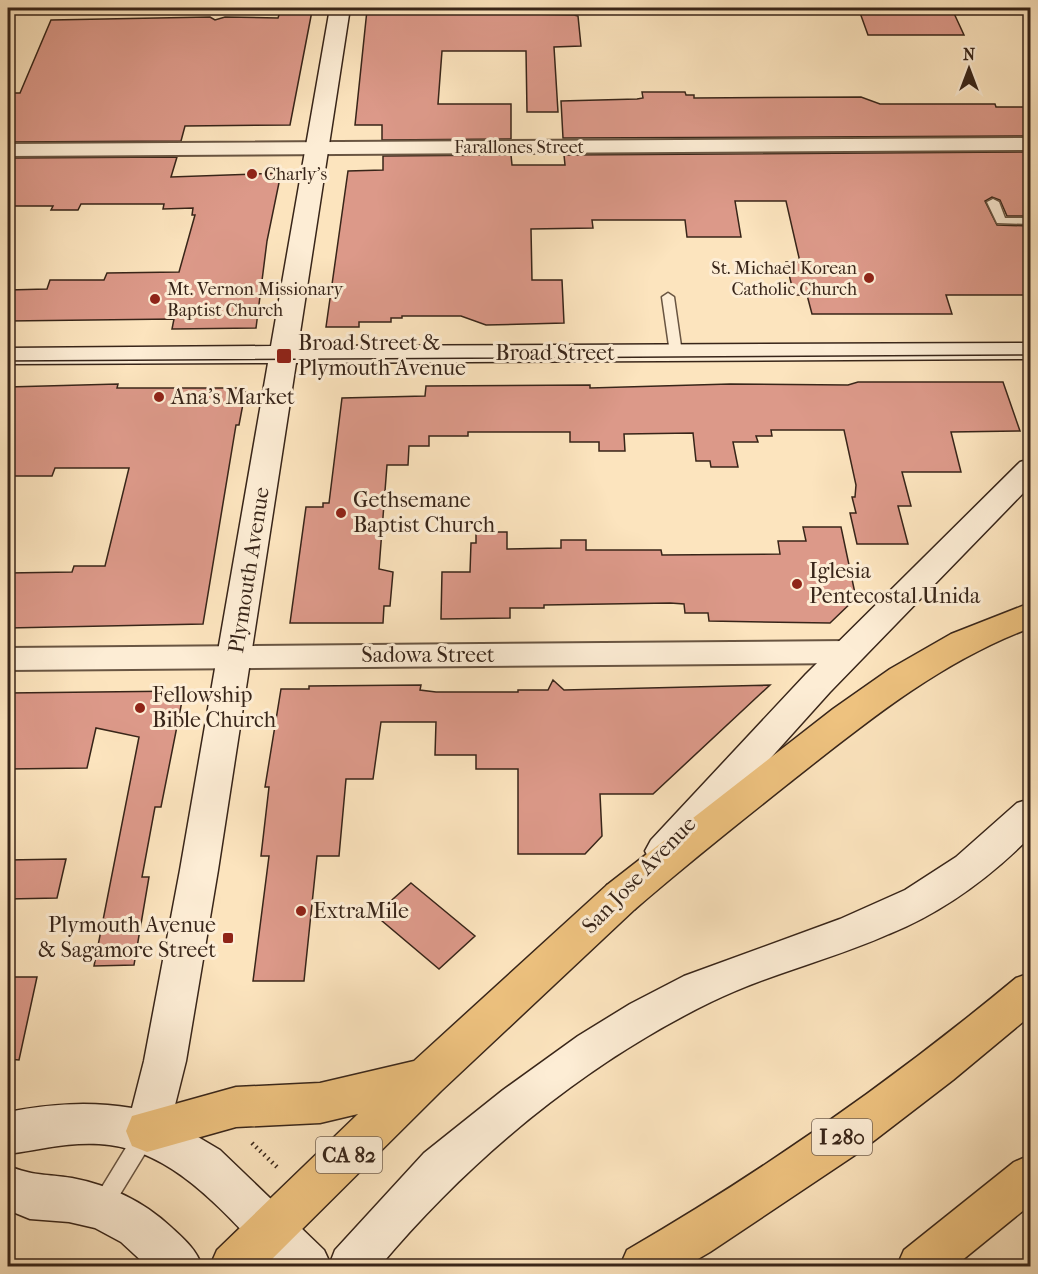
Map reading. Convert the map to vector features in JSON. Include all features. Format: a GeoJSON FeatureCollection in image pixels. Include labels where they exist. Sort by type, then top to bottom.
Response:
{"type":"FeatureCollection","features":[{"type":"Feature","properties":{"kind":"main road"},"geometry":{"type":"LineString","coordinates":[[621,897],[676,850],[874,694],[918,665],[965,640],[1030,615]]}},
{"type":"Feature","properties":{"kind":"main road","name":"San Jose Avenue"},"geometry":{"type":"LineString","coordinates":[[233,1266],[426,1077],[621,897]]}},
{"type":"Feature","properties":{"kind":"main road","name":"I 280"},"geometry":{"type":"LineString","coordinates":[[643,1266],[807,1162],[943,1063],[1030,991]]}},
{"type":"Feature","properties":{"kind":"main road"},"geometry":{"type":"LineString","coordinates":[[147,1131],[236,1107],[320,1103],[426,1077]]}},
{"type":"Feature","properties":{"kind":"main road"},"geometry":{"type":"LineString","coordinates":[[920,1266],[1030,1177]]}},
{"type":"Feature","properties":{"kind":"street","name":"Plymouth Avenue"},"geometry":{"type":"LineString","coordinates":[[147,1131],[165,1061],[235,657],[340,8]]}},
{"type":"Feature","properties":{"kind":"street","name":"Farallones Street"},"geometry":{"type":"LineString","coordinates":[[8,150],[1030,144]]}},
{"type":"Feature","properties":{"kind":"street","name":"Broad Street"},"geometry":{"type":"LineString","coordinates":[[8,356],[1022,352]]}},
{"type":"Feature","properties":{"kind":"street","name":"San Jose Avenue"},"geometry":{"type":"LineString","coordinates":[[621,897],[848,652],[1030,469]]}},
{"type":"Feature","properties":{"kind":"street","name":"Sadowa Street"},"geometry":{"type":"LineString","coordinates":[[8,659],[848,652]]}},
{"type":"Feature","properties":{"kind":"street"},"geometry":{"type":"LineString","coordinates":[[351,1266],[423,1184],[518,1103],[584,1056],[638,1021],[698,989],[767,959],[815,945],[900,912],[940,890],[978,863],[1030,814]]}},
{"type":"Feature","properties":{"kind":"street"},"geometry":{"type":"LineString","coordinates":[[8,1133],[50,1125],[99,1123],[147,1131],[206,1165],[270,1231],[308,1266]]}},
{"type":"Feature","properties":{"kind":"street"},"geometry":{"type":"LineString","coordinates":[[8,1188],[30,1197],[69,1200],[101,1207],[136,1226],[179,1266]]}},
{"type":"Feature","properties":{"kind":"lane"},"geometry":{"type":"LineString","coordinates":[[993,202],[1001,221],[1030,221]]}},
{"type":"Feature","properties":{"kind":"lane"},"geometry":{"type":"LineString","coordinates":[[668,297],[676,353]]}},
{"type":"Feature","properties":{"kind":"lane"},"geometry":{"type":"LineString","coordinates":[[101,1207],[147,1131]]}},
{"type":"Feature","properties":{"kind":"path"},"geometry":{"type":"LineString","coordinates":[[245,1136],[282,1172]]}},
{"type":"Feature","properties":{"kind":"building"},"geometry":{"type":"Polygon","coordinates":[[[952,9],[964,35],[868,35],[859,10],[952,9]]]}},
{"type":"Feature","properties":{"kind":"building"},"geometry":{"type":"Polygon","coordinates":[[[367,10],[574,15],[578,16],[581,46],[554,47],[558,112],[527,112],[526,51],[442,51],[438,104],[511,104],[511,139],[382,140],[382,125],[355,125],[367,10]]]}},
{"type":"Feature","properties":{"kind":"building"},"geometry":{"type":"Polygon","coordinates":[[[312,11],[290,125],[185,126],[181,141],[8,142],[8,93],[20,93],[51,20],[278,18],[280,12],[312,11]]]}},
{"type":"Feature","properties":{"kind":"building"},"geometry":{"type":"Polygon","coordinates":[[[642,92],[685,92],[686,95],[694,95],[694,98],[861,97],[880,104],[995,104],[996,107],[1030,107],[1030,136],[563,138],[561,101],[637,99],[643,98],[642,92]]]}},
{"type":"Feature","properties":{"kind":"building"},"geometry":{"type":"Polygon","coordinates":[[[1030,152],[1030,216],[1007,216],[1000,200],[992,197],[985,201],[997,225],[1030,226],[1030,295],[946,295],[952,314],[812,314],[807,295],[794,295],[786,262],[800,262],[786,201],[735,201],[741,237],[687,237],[685,220],[592,220],[593,228],[531,229],[532,280],[562,280],[564,323],[486,325],[461,316],[402,316],[402,318],[391,318],[391,322],[359,322],[359,327],[326,327],[348,171],[383,170],[383,156],[511,155],[512,165],[565,165],[564,155],[1030,152]]]}},
{"type":"Feature","properties":{"kind":"building"},"geometry":{"type":"Polygon","coordinates":[[[177,157],[171,177],[281,173],[267,241],[256,328],[172,329],[174,319],[8,321],[8,290],[47,289],[50,280],[104,280],[107,273],[179,272],[195,215],[192,215],[193,208],[163,209],[164,204],[81,204],[78,210],[51,210],[53,206],[8,206],[8,158],[177,157]]]}},
{"type":"Feature","properties":{"kind":"building"},"geometry":{"type":"Polygon","coordinates":[[[858,382],[1003,382],[1020,431],[951,432],[961,472],[902,472],[911,506],[898,506],[908,544],[857,544],[850,513],[856,513],[852,497],[855,497],[856,485],[844,430],[771,430],[772,436],[756,436],[758,442],[733,442],[738,467],[711,467],[710,461],[696,461],[693,433],[624,434],[625,451],[599,451],[599,442],[570,442],[570,432],[468,432],[468,436],[429,436],[429,446],[409,446],[408,465],[387,465],[379,569],[393,572],[390,606],[384,606],[383,623],[290,623],[306,507],[323,507],[323,503],[329,503],[342,398],[425,396],[426,386],[590,385],[590,388],[730,384],[848,385],[858,382]]]}},
{"type":"Feature","properties":{"kind":"building"},"geometry":{"type":"Polygon","coordinates":[[[118,384],[117,388],[246,388],[239,425],[236,425],[203,624],[8,628],[8,573],[72,572],[74,566],[105,566],[129,468],[55,468],[52,476],[8,476],[8,387],[118,384]]]}},
{"type":"Feature","properties":{"kind":"building"},"geometry":{"type":"Polygon","coordinates":[[[803,527],[841,527],[856,598],[830,623],[709,621],[708,613],[685,613],[684,604],[670,603],[544,605],[544,608],[510,608],[510,618],[441,619],[442,572],[470,572],[471,543],[476,543],[476,532],[507,532],[507,549],[561,548],[561,540],[586,540],[586,550],[661,550],[662,555],[780,554],[778,541],[806,541],[803,527]]]}},
{"type":"Feature","properties":{"kind":"building"},"geometry":{"type":"Polygon","coordinates":[[[553,680],[564,690],[770,685],[653,794],[600,794],[602,836],[585,854],[518,854],[518,769],[476,769],[476,755],[435,755],[436,722],[381,722],[373,779],[346,779],[339,856],[317,856],[304,981],[253,981],[269,856],[261,856],[269,787],[265,787],[281,689],[309,689],[309,686],[421,685],[420,690],[436,692],[518,692],[518,690],[548,690],[553,680]]]}},
{"type":"Feature","properties":{"kind":"building"},"geometry":{"type":"Polygon","coordinates":[[[184,691],[161,807],[155,807],[142,877],[149,877],[134,965],[94,966],[139,737],[96,728],[87,768],[8,769],[8,693],[184,691]]]}},
{"type":"Feature","properties":{"kind":"building"},"geometry":{"type":"Polygon","coordinates":[[[66,859],[57,898],[8,899],[8,860],[66,859]]]}},
{"type":"Feature","properties":{"kind":"building"},"geometry":{"type":"Polygon","coordinates":[[[411,883],[475,936],[439,969],[375,915],[411,883]]]}},
{"type":"Feature","properties":{"kind":"building"},"geometry":{"type":"Polygon","coordinates":[[[8,977],[37,977],[19,1060],[8,1059],[8,977]]]}},
{"type":"Feature","properties":{"kind":"tram line"},"geometry":{"type":"LineString","coordinates":[[8,361],[1030,355]]}},
{"type":"Feature","properties":{"kind":"place","name":"Charly's"},"geometry":{"type":"Point","coordinates":[252,174]}},
{"type":"Feature","properties":{"kind":"place","name":"St. Michael Korean Catholic Church"},"geometry":{"type":"Point","coordinates":[869,278]}},
{"type":"Feature","properties":{"kind":"place","name":"Mt. Vernon Missionary Baptist Church"},"geometry":{"type":"Point","coordinates":[155,299]}},
{"type":"Feature","properties":{"kind":"place","name":"Broad Street & Plymouth Avenue"},"geometry":{"type":"Point","coordinates":[284,356]}},
{"type":"Feature","properties":{"kind":"place","name":"Ana's Market"},"geometry":{"type":"Point","coordinates":[159,397]}},
{"type":"Feature","properties":{"kind":"place","name":"Gethsemane Baptist Church"},"geometry":{"type":"Point","coordinates":[341,513]}},
{"type":"Feature","properties":{"kind":"place","name":"Iglesia Pentecostal Unida"},"geometry":{"type":"Point","coordinates":[797,584]}},
{"type":"Feature","properties":{"kind":"place","name":"Fellowship Bible Church"},"geometry":{"type":"Point","coordinates":[140,708]}},
{"type":"Feature","properties":{"kind":"place","name":"ExtraMile"},"geometry":{"type":"Point","coordinates":[301,911]}},
{"type":"Feature","properties":{"kind":"place","name":"Plymouth Avenue & Sagamore Street"},"geometry":{"type":"Point","coordinates":[228,938]}}]}
